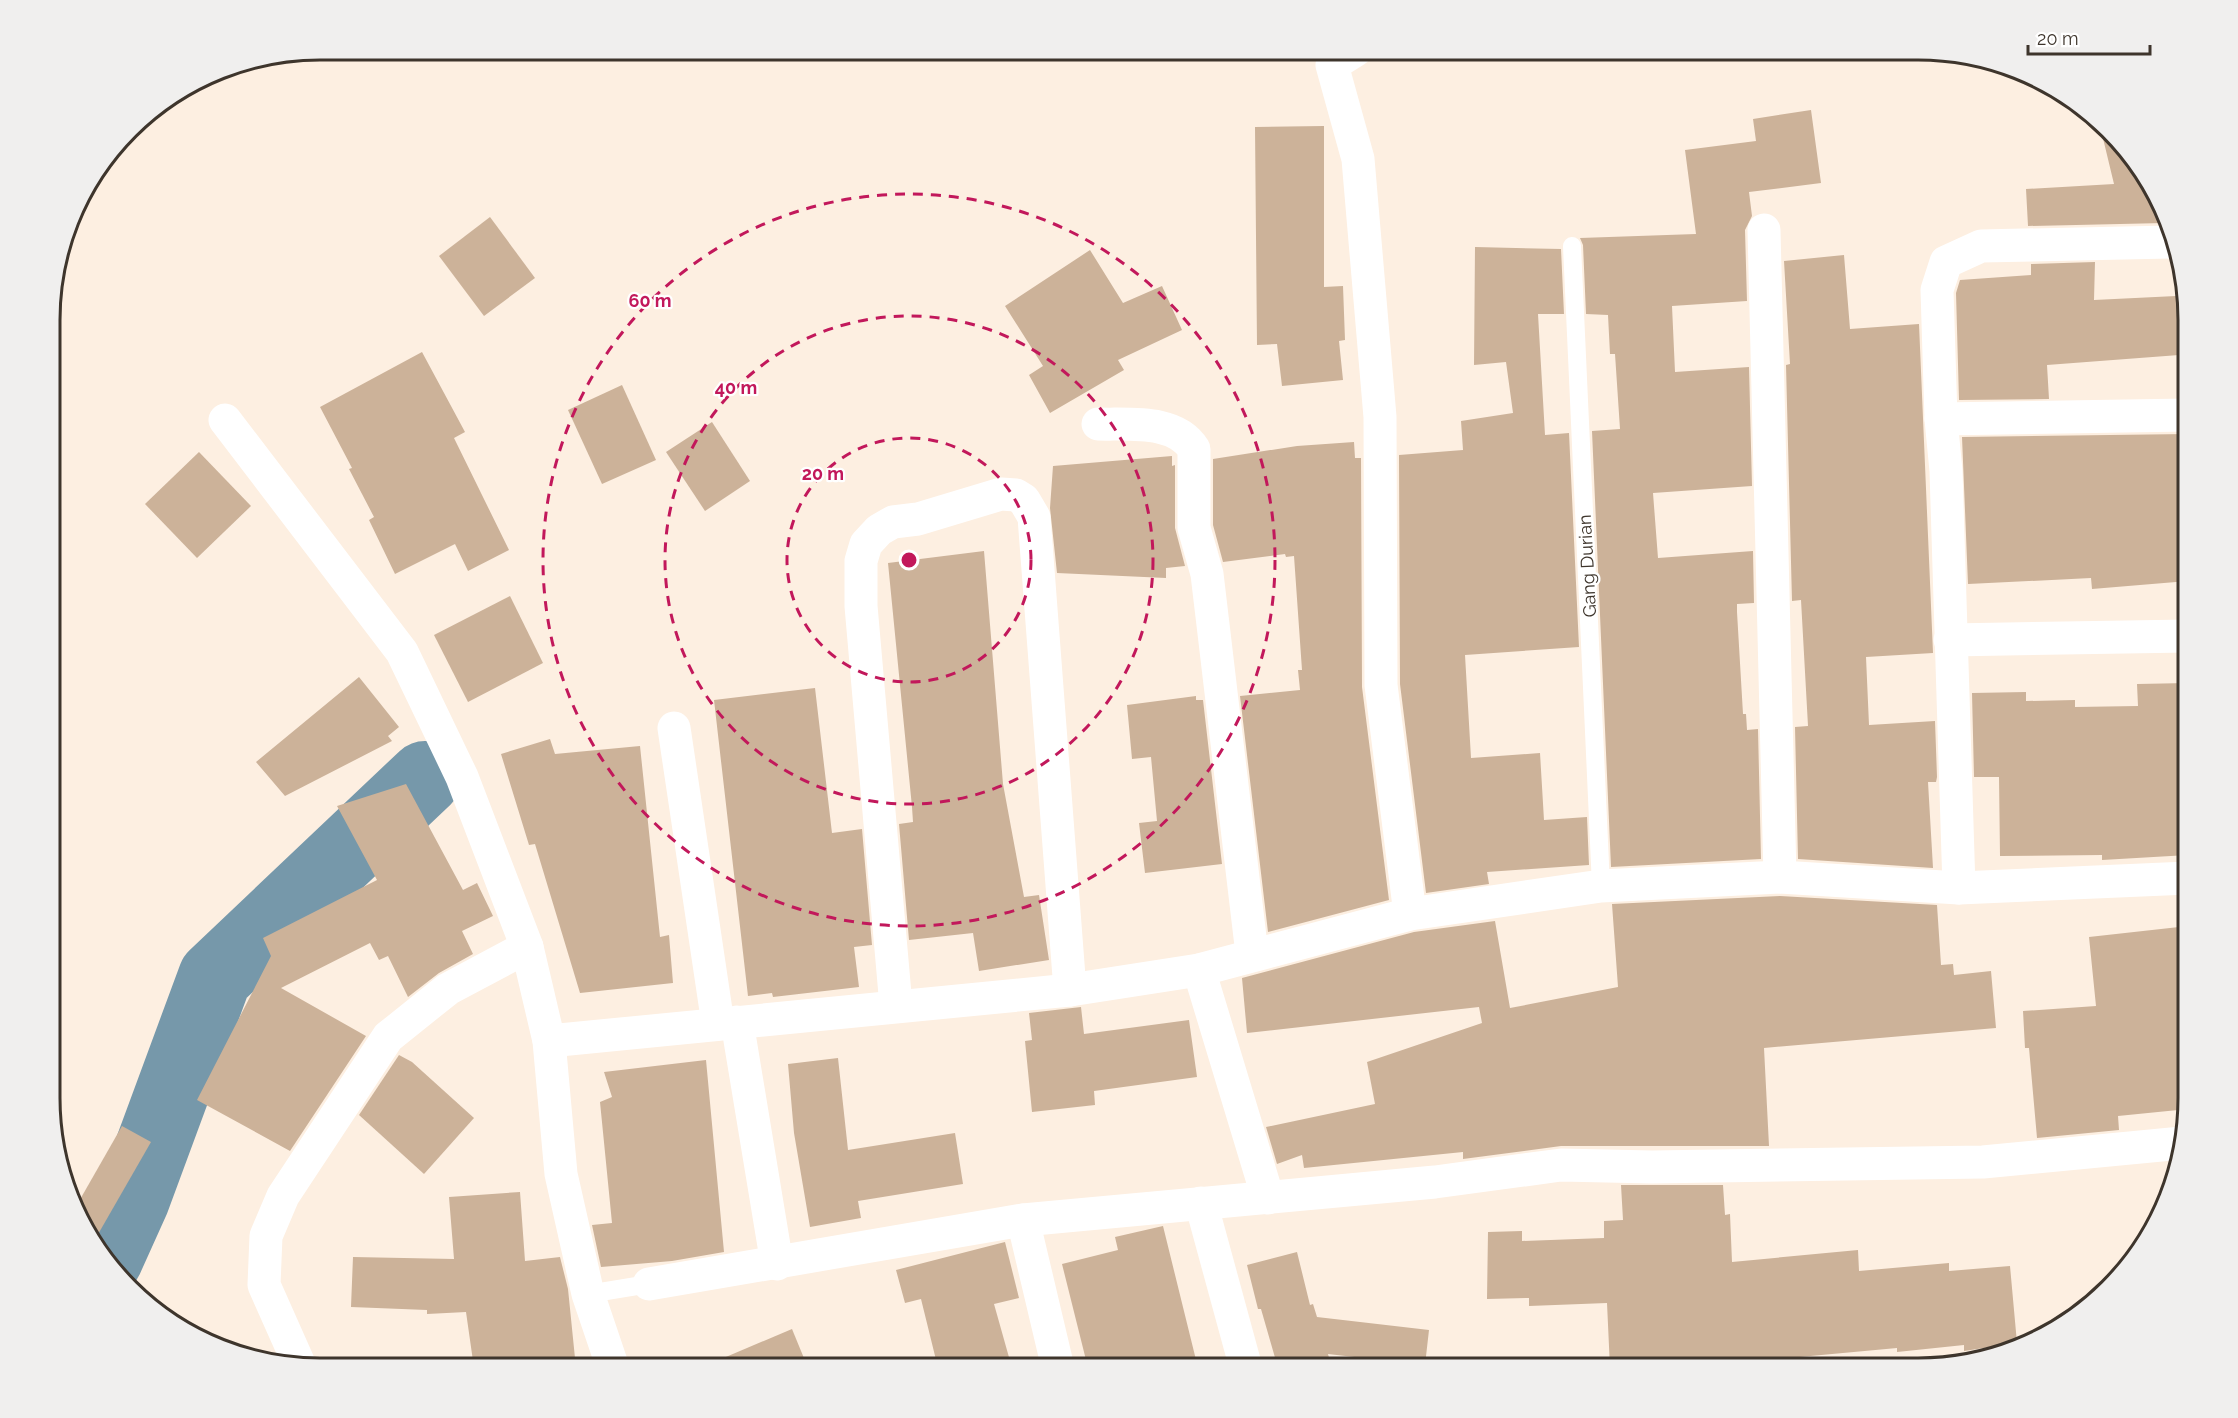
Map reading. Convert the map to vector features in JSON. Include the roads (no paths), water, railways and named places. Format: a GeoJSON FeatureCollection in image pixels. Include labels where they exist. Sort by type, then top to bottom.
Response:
{"type":"FeatureCollection","features":[{"type":"Feature","properties":{"kind":"street"},"geometry":{"type":"LineString","coordinates":[[1340,60],[1332,65],[1358,159],[1380,417],[1381,685],[1410,914]]}},
{"type":"Feature","properties":{"kind":"street"},"geometry":{"type":"LineString","coordinates":[[1764,230],[1780,877]]}},
{"type":"Feature","properties":{"kind":"street"},"geometry":{"type":"LineString","coordinates":[[1959,888],[1946,471],[1941,419],[1937,290],[1946,262],[1981,246],[2166,242]]}},
{"type":"Feature","properties":{"kind":"street"},"geometry":{"type":"LineString","coordinates":[[1941,419],[2178,415]]}},
{"type":"Feature","properties":{"kind":"street"},"geometry":{"type":"LineString","coordinates":[[225,420],[402,652],[462,777],[527,947],[549,1041],[561,1174],[588,1294],[610,1358]]}},
{"type":"Feature","properties":{"kind":"street"},"geometry":{"type":"LineString","coordinates":[[1098,424],[1159,427],[1175,431],[1188,439],[1194,449],[1194,528],[1207,574],[1252,954]]}},
{"type":"Feature","properties":{"kind":"street"},"geometry":{"type":"LineString","coordinates":[[896,1006],[861,606],[861,561],[866,544],[872,535],[893,522],[918,519],[1001,494],[1016,495],[1024,500],[1034,517],[1070,990]]}},
{"type":"Feature","properties":{"kind":"street"},"geometry":{"type":"LineString","coordinates":[[1950,640],[2178,636]]}},
{"type":"Feature","properties":{"kind":"street"},"geometry":{"type":"LineString","coordinates":[[674,728],[728,1023],[777,1264]]}},
{"type":"Feature","properties":{"kind":"street"},"geometry":{"type":"LineString","coordinates":[[549,1041],[1070,990],[1199,969],[1410,914],[1601,886],[1780,877],[1959,888],[2178,878]]}},
{"type":"Feature","properties":{"kind":"street"},"geometry":{"type":"LineString","coordinates":[[296,1357],[264,1285],[266,1236],[283,1196],[388,1037],[448,989],[527,947]]}},
{"type":"Feature","properties":{"kind":"street"},"geometry":{"type":"LineString","coordinates":[[1199,969],[1268,1198]]}},
{"type":"Feature","properties":{"kind":"street"},"geometry":{"type":"LineString","coordinates":[[649,1284],[777,1264],[1023,1220],[1435,1182],[1561,1165],[1652,1167],[1983,1162],[2174,1144]]}},
{"type":"Feature","properties":{"kind":"street"},"geometry":{"type":"LineString","coordinates":[[1201,1203],[1243,1358]]}},
{"type":"Feature","properties":{"kind":"street"},"geometry":{"type":"LineString","coordinates":[[1023,1220],[1056,1358]]}},
{"type":"Feature","properties":{"kind":"lane","name":"Gang Durian"},"geometry":{"type":"LineString","coordinates":[[1572,246],[1601,886]]}},
{"type":"Feature","properties":{"kind":"lane"},"geometry":{"type":"LineString","coordinates":[[588,1294],[649,1284]]}},
{"type":"Feature","properties":{"kind":"waterway"},"geometry":{"type":"LineString","coordinates":[[110,1251],[133,1199],[215,977],[425,778]]}}]}
